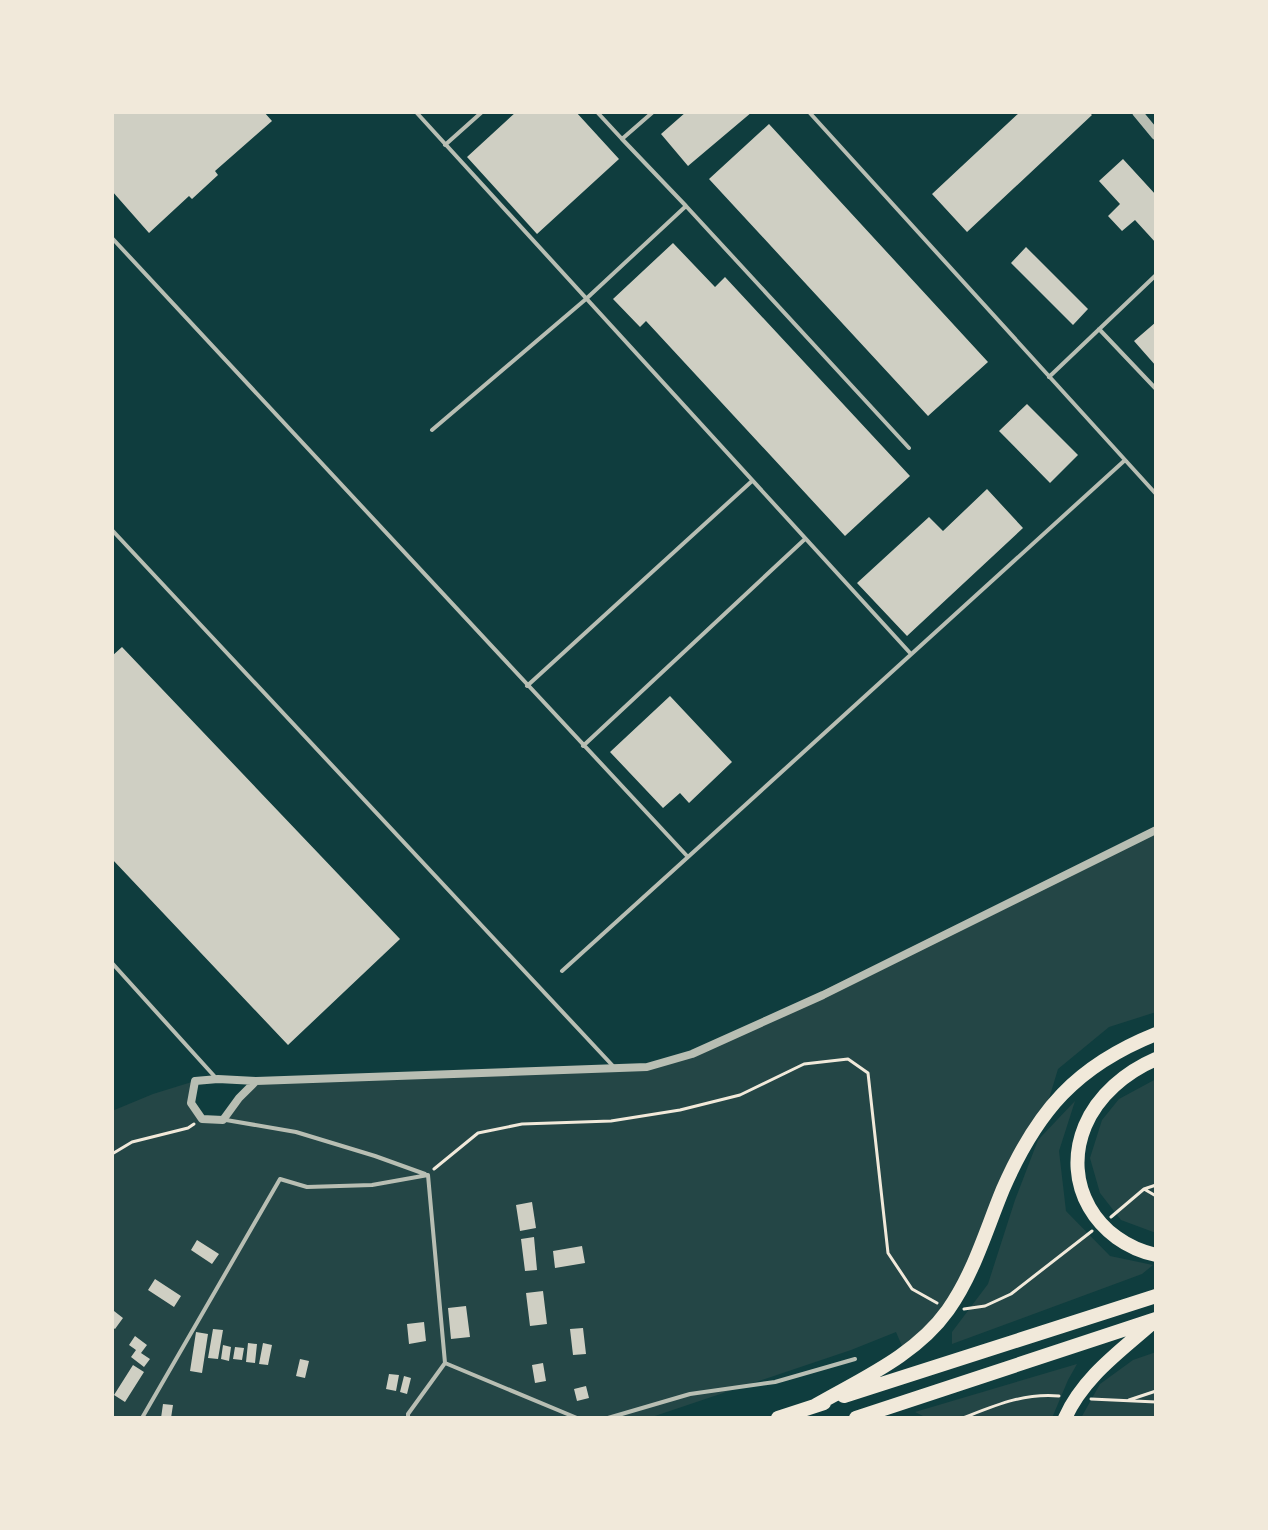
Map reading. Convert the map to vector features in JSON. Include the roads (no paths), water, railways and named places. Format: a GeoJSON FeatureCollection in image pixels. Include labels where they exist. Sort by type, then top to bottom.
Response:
{"type":"FeatureCollection","features":[{"type":"Feature","properties":{"kind":"highway"},"geometry":{"type":"LineString","coordinates":[[816,1405],[905,1353],[938,1322],[961,1289],[1017,1159],[1045,1112],[1100,1061],[1156,1034]]}},
{"type":"Feature","properties":{"kind":"highway"},"geometry":{"type":"LineString","coordinates":[[1156,1059],[1128,1074],[1093,1112],[1085,1126],[1078,1158],[1082,1190],[1101,1224],[1118,1240],[1156,1255]]}},
{"type":"Feature","properties":{"kind":"highway"},"geometry":{"type":"LineString","coordinates":[[778,1418],[1156,1296]]}},
{"type":"Feature","properties":{"kind":"highway"},"geometry":{"type":"LineString","coordinates":[[1065,1418],[1072,1403],[1093,1376],[1156,1319]]}},
{"type":"Feature","properties":{"kind":"highway"},"geometry":{"type":"LineString","coordinates":[[856,1418],[1156,1319]]}},
{"type":"Feature","properties":{"kind":"street"},"geometry":{"type":"LineString","coordinates":[[1137,112],[1156,135]]}},
{"type":"Feature","properties":{"kind":"street"},"geometry":{"type":"LineString","coordinates":[[256,1081],[223,1120],[202,1119],[191,1103],[195,1081],[218,1079],[256,1081],[647,1067],[692,1054],[823,995],[1156,830]]}},
{"type":"Feature","properties":{"kind":"lane"},"geometry":{"type":"LineString","coordinates":[[416,112],[911,654]]}},
{"type":"Feature","properties":{"kind":"lane"},"geometry":{"type":"LineString","coordinates":[[445,145],[482,112]]}},
{"type":"Feature","properties":{"kind":"lane"},"geometry":{"type":"LineString","coordinates":[[597,112],[909,448]]}},
{"type":"Feature","properties":{"kind":"lane"},"geometry":{"type":"LineString","coordinates":[[622,139],[653,112]]}},
{"type":"Feature","properties":{"kind":"lane"},"geometry":{"type":"LineString","coordinates":[[809,112],[1156,494]]}},
{"type":"Feature","properties":{"kind":"lane"},"geometry":{"type":"LineString","coordinates":[[432,430],[586,299],[686,206]]}},
{"type":"Feature","properties":{"kind":"lane"},"geometry":{"type":"LineString","coordinates":[[112,238],[688,857]]}},
{"type":"Feature","properties":{"kind":"lane"},"geometry":{"type":"LineString","coordinates":[[1049,377],[1156,275]]}},
{"type":"Feature","properties":{"kind":"lane"},"geometry":{"type":"LineString","coordinates":[[1099,329],[1156,389]]}},
{"type":"Feature","properties":{"kind":"lane"},"geometry":{"type":"LineString","coordinates":[[562,971],[1124,461]]}},
{"type":"Feature","properties":{"kind":"lane"},"geometry":{"type":"LineString","coordinates":[[527,686],[752,481]]}},
{"type":"Feature","properties":{"kind":"lane"},"geometry":{"type":"LineString","coordinates":[[112,530],[614,1067]]}},
{"type":"Feature","properties":{"kind":"lane"},"geometry":{"type":"LineString","coordinates":[[583,746],[805,539]]}},
{"type":"Feature","properties":{"kind":"lane"},"geometry":{"type":"LineString","coordinates":[[112,963],[218,1079]]}},
{"type":"Feature","properties":{"kind":"lane"},"geometry":{"type":"LineString","coordinates":[[223,1120],[296,1132],[428,1175]]}},
{"type":"Feature","properties":{"kind":"lane"},"geometry":{"type":"LineString","coordinates":[[408,1418],[445,1363],[428,1175]]}},
{"type":"Feature","properties":{"kind":"lane"},"geometry":{"type":"LineString","coordinates":[[142,1418],[280,1179],[307,1187],[372,1185],[428,1175]]}},
{"type":"Feature","properties":{"kind":"lane"},"geometry":{"type":"LineString","coordinates":[[608,1418],[690,1394],[775,1382],[855,1359]]}},
{"type":"Feature","properties":{"kind":"lane"},"geometry":{"type":"LineString","coordinates":[[445,1363],[577,1418]]}}]}
